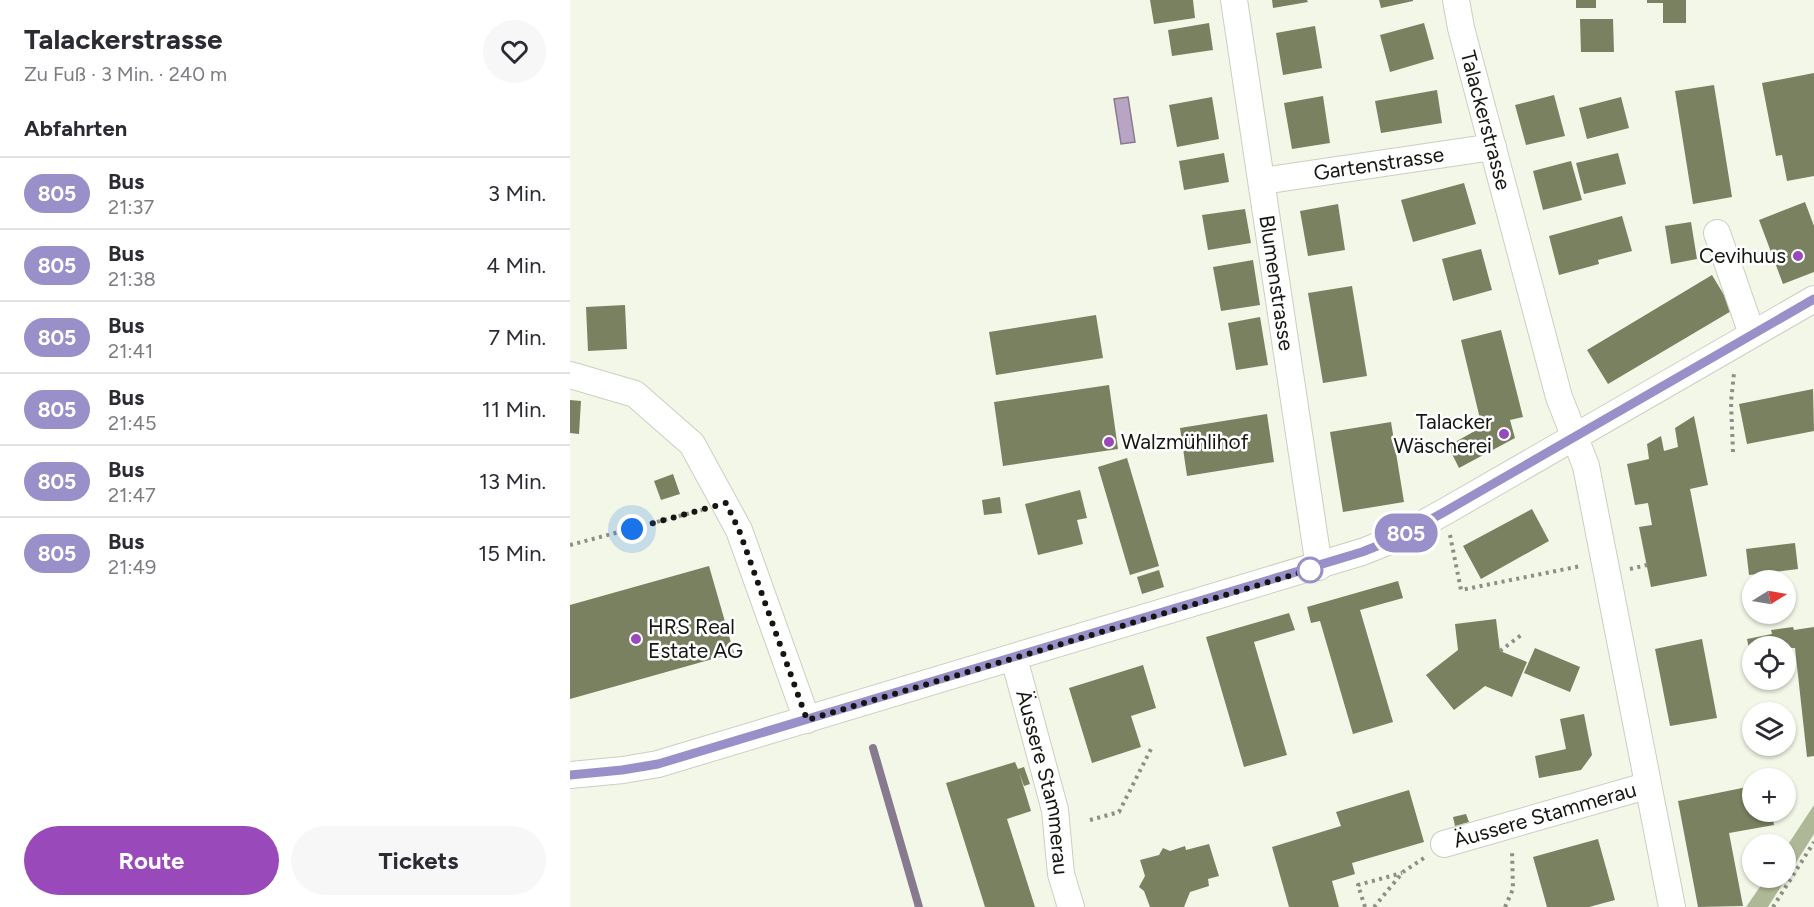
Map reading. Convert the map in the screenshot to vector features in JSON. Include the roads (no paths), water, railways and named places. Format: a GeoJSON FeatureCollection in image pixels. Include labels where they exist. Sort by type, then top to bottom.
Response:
{"type":"FeatureCollection","features":[{"type":"Feature","properties":{"kind":"street","name":"Blumenstrasse"},"geometry":{"type":"LineString","coordinates":[[1234,0],[1263,181],[1319,567]]}},
{"type":"Feature","properties":{"kind":"street","name":"Talackerstrasse"},"geometry":{"type":"LineString","coordinates":[[1456,0],[1558,397],[1586,466],[1646,786],[1672,907]]}},
{"type":"Feature","properties":{"kind":"street","name":"Gartenstrasse"},"geometry":{"type":"LineString","coordinates":[[1263,181],[1493,147]]}},
{"type":"Feature","properties":{"kind":"street"},"geometry":{"type":"LineString","coordinates":[[1717,233],[1744,339]]}},
{"type":"Feature","properties":{"kind":"street"},"geometry":{"type":"LineString","coordinates":[[570,775],[658,764],[1319,567],[1395,539],[1814,299]]}},
{"type":"Feature","properties":{"kind":"street"},"geometry":{"type":"LineString","coordinates":[[570,375],[635,394],[692,444],[739,530],[807,720]]}},
{"type":"Feature","properties":{"kind":"street","name":"Äussere Stammerau"},"geometry":{"type":"LineString","coordinates":[[1014,658],[1055,810],[1060,874],[1071,907]]}},
{"type":"Feature","properties":{"kind":"street","name":"Äussere Stammerau"},"geometry":{"type":"LineString","coordinates":[[1444,844],[1646,786]]}},
{"type":"Feature","properties":{"kind":"waterway"},"geometry":{"type":"LineString","coordinates":[[873,748],[919,907]]}},
{"type":"Feature","properties":{"kind":"place","name":"Cevihuus"},"geometry":{"type":"Point","coordinates":[1798,256]}},
{"type":"Feature","properties":{"kind":"place","name":"Talacker Wäscherei"},"geometry":{"type":"Point","coordinates":[1504,434]}},
{"type":"Feature","properties":{"kind":"place","name":"Walzmühlihof"},"geometry":{"type":"Point","coordinates":[1109,442]}},
{"type":"Feature","properties":{"kind":"place","name":"HRS Real Estate AG"},"geometry":{"type":"Point","coordinates":[636,639]}}]}
